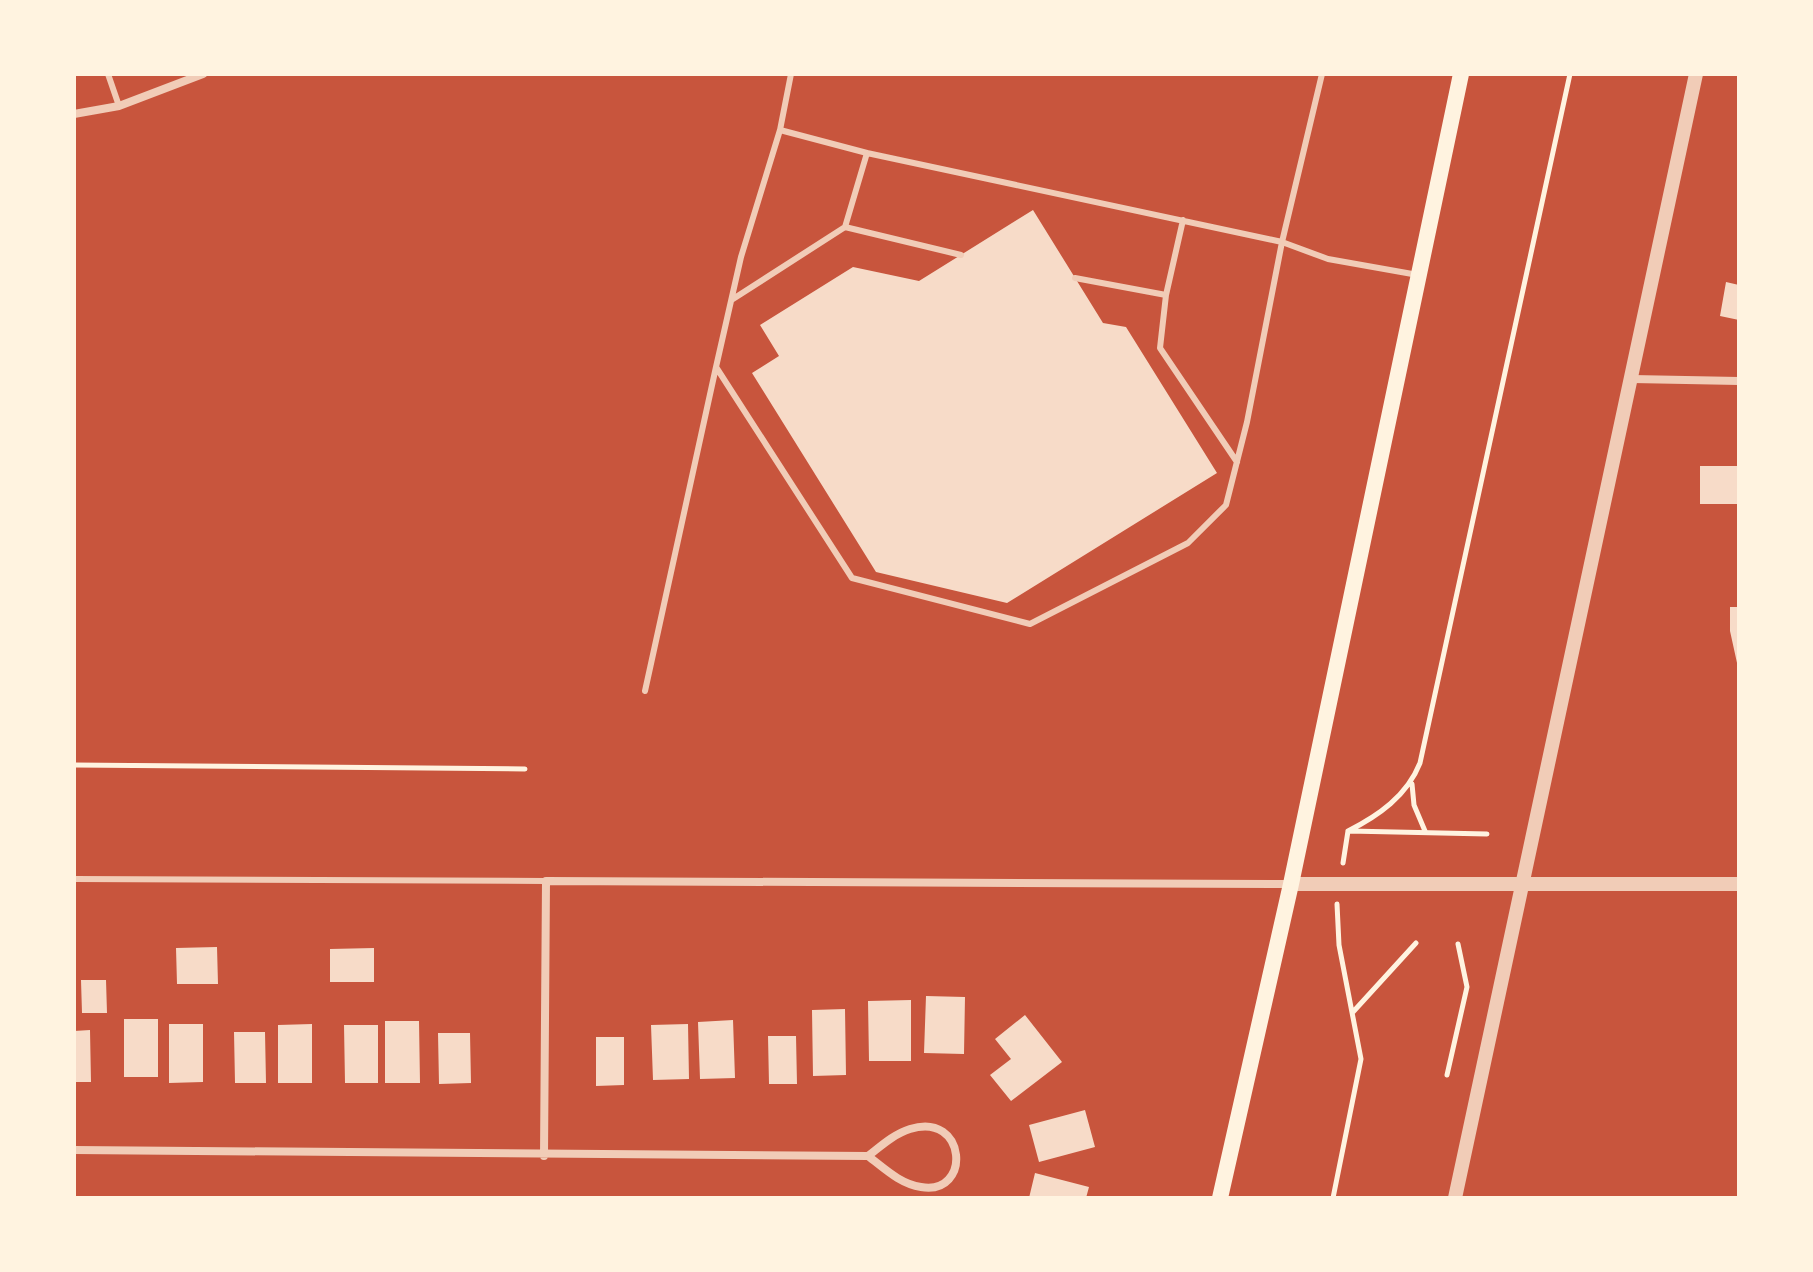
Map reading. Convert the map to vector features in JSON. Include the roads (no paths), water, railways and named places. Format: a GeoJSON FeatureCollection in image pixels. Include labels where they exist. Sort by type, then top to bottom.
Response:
{"type":"FeatureCollection","features":[{"type":"Feature","properties":{"kind":"main road"},"geometry":{"type":"LineString","coordinates":[[1220,1198],[1291,884],[1461,74]]}},
{"type":"Feature","properties":{"kind":"street"},"geometry":{"type":"LineString","coordinates":[[74,114],[119,106],[203,74]]}},
{"type":"Feature","properties":{"kind":"street"},"geometry":{"type":"LineString","coordinates":[[1455,1198],[1696,74]]}},
{"type":"Feature","properties":{"kind":"street"},"geometry":{"type":"LineString","coordinates":[[1632,379],[1739,381]]}},
{"type":"Feature","properties":{"kind":"street"},"geometry":{"type":"LineString","coordinates":[[544,1156],[546,881],[1739,884]]}},
{"type":"Feature","properties":{"kind":"street"},"geometry":{"type":"LineString","coordinates":[[74,1150],[544,1156],[868,1156],[898,1134],[926,1126],[940,1130],[952,1141],[958,1157],[954,1173],[941,1184],[925,1188],[897,1178],[868,1156]]}},
{"type":"Feature","properties":{"kind":"lane"},"geometry":{"type":"LineString","coordinates":[[108,74],[119,106]]}},
{"type":"Feature","properties":{"kind":"lane"},"geometry":{"type":"LineString","coordinates":[[645,691],[741,257],[780,130],[791,74]]}},
{"type":"Feature","properties":{"kind":"lane"},"geometry":{"type":"LineString","coordinates":[[716,367],[852,578],[1030,624],[1188,543],[1226,505],[1282,242],[1322,74]]}},
{"type":"Feature","properties":{"kind":"lane"},"geometry":{"type":"LineString","coordinates":[[780,130],[867,153],[1282,242],[1328,259],[1419,275]]}},
{"type":"Feature","properties":{"kind":"lane"},"geometry":{"type":"LineString","coordinates":[[733,299],[845,227],[867,153]]}},
{"type":"Feature","properties":{"kind":"lane"},"geometry":{"type":"LineString","coordinates":[[1183,220],[1166,295],[1160,348],[1237,462]]}},
{"type":"Feature","properties":{"kind":"lane"},"geometry":{"type":"LineString","coordinates":[[845,227],[961,255]]}},
{"type":"Feature","properties":{"kind":"lane"},"geometry":{"type":"LineString","coordinates":[[1075,278],[1166,295]]}},
{"type":"Feature","properties":{"kind":"lane"},"geometry":{"type":"LineString","coordinates":[[74,879],[546,881]]}}]}
